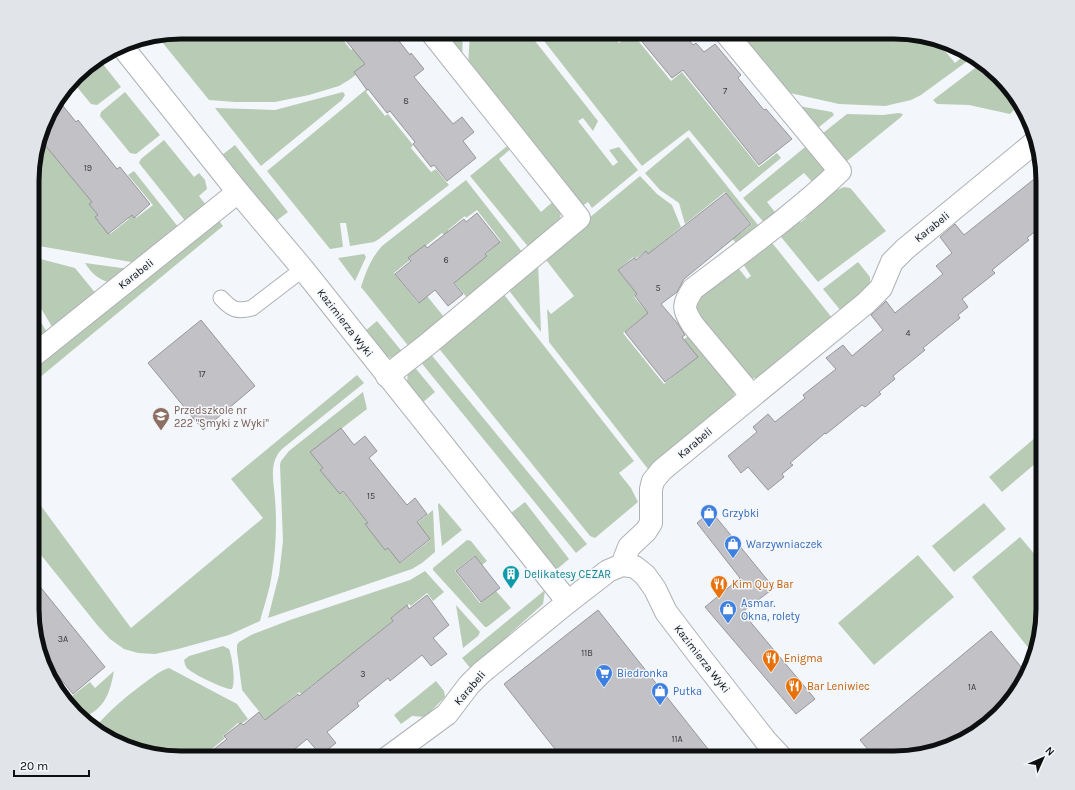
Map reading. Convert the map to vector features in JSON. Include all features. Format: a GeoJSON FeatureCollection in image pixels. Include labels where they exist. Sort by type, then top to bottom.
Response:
{"type":"FeatureCollection","features":[{"type":"Feature","properties":{"kind":"street"},"geometry":{"type":"LineString","coordinates":[[387,376],[428,344],[578,218],[437,39]]}},
{"type":"Feature","properties":{"kind":"street"},"geometry":{"type":"LineString","coordinates":[[731,39],[840,172],[824,187],[693,288],[686,301],[685,312],[693,325],[752,396]]}},
{"type":"Feature","properties":{"kind":"street","name":"Kazimierza Wyki"},"geometry":{"type":"LineString","coordinates":[[126,51],[238,192],[303,269],[568,602]]}},
{"type":"Feature","properties":{"kind":"street","name":"Karabeli"},"geometry":{"type":"LineString","coordinates":[[397,751],[447,714],[468,685],[481,672],[608,571],[622,565],[629,547],[646,531],[651,523],[651,493],[653,481],[662,470],[866,303],[880,288],[892,262],[905,249],[1031,145]]}},
{"type":"Feature","properties":{"kind":"street","name":"Karabeli"},"geometry":{"type":"LineString","coordinates":[[39,351],[238,192]]}},
{"type":"Feature","properties":{"kind":"street","name":"Kazimierza Wyki"},"geometry":{"type":"LineString","coordinates":[[622,565],[634,567],[645,575],[655,589],[666,612],[766,741],[775,751]]}},
{"type":"Feature","properties":{"kind":"lane"},"geometry":{"type":"LineString","coordinates":[[221,298],[228,306],[237,310],[252,308],[303,269]]}},
{"type":"Feature","properties":{"kind":"green space"},"geometry":{"type":"Polygon","coordinates":[[[172,39],[342,39],[351,50],[354,47],[369,65],[339,86],[309,95],[275,102],[235,102],[209,100],[161,40],[172,39]]]}},
{"type":"Feature","properties":{"kind":"green space"},"geometry":{"type":"Polygon","coordinates":[[[446,39],[463,39],[462,59],[446,39]]]}},
{"type":"Feature","properties":{"kind":"green space"},"geometry":{"type":"Polygon","coordinates":[[[470,39],[534,39],[598,121],[593,131],[583,118],[578,121],[613,166],[618,162],[609,150],[619,147],[638,170],[592,208],[588,202],[581,207],[468,66],[470,39]]]}},
{"type":"Feature","properties":{"kind":"green space"},"geometry":{"type":"Polygon","coordinates":[[[542,39],[616,39],[619,43],[624,39],[637,39],[671,81],[682,72],[759,167],[777,153],[781,158],[740,192],[689,130],[642,166],[542,39]]]}},
{"type":"Feature","properties":{"kind":"green space"},"geometry":{"type":"Polygon","coordinates":[[[739,39],[903,39],[930,44],[943,48],[955,63],[962,57],[969,60],[921,95],[911,100],[885,106],[839,104],[781,91],[739,39]]]}},
{"type":"Feature","properties":{"kind":"green space"},"geometry":{"type":"Polygon","coordinates":[[[102,63],[121,87],[97,105],[91,104],[76,86],[102,63]]]}},
{"type":"Feature","properties":{"kind":"green space"},"geometry":{"type":"Polygon","coordinates":[[[977,66],[1001,88],[1016,108],[1010,114],[969,105],[937,104],[933,100],[977,66]]]}},
{"type":"Feature","properties":{"kind":"green space"},"geometry":{"type":"Polygon","coordinates":[[[369,87],[370,88],[366,92],[385,116],[388,114],[413,145],[411,148],[431,172],[436,169],[449,185],[374,242],[350,246],[346,223],[340,223],[343,247],[330,249],[267,171],[369,87]]]}},
{"type":"Feature","properties":{"kind":"green space"},"geometry":{"type":"Polygon","coordinates":[[[125,92],[160,135],[136,154],[130,153],[100,116],[101,112],[125,92]]]}},
{"type":"Feature","properties":{"kind":"green space"},"geometry":{"type":"Polygon","coordinates":[[[343,92],[345,95],[342,100],[261,166],[215,108],[275,110],[343,92]]]}},
{"type":"Feature","properties":{"kind":"green space"},"geometry":{"type":"Polygon","coordinates":[[[799,106],[832,112],[834,115],[814,131],[799,106]]]}},
{"type":"Feature","properties":{"kind":"green space"},"geometry":{"type":"Polygon","coordinates":[[[847,114],[883,115],[903,114],[901,117],[842,165],[818,137],[847,114]]]}},
{"type":"Feature","properties":{"kind":"green space"},"geometry":{"type":"Polygon","coordinates":[[[688,137],[762,230],[740,248],[731,237],[739,231],[741,233],[752,224],[725,192],[685,224],[679,203],[660,190],[645,173],[688,137]]]}},
{"type":"Feature","properties":{"kind":"green space"},"geometry":{"type":"Polygon","coordinates":[[[164,140],[194,177],[199,173],[205,180],[207,189],[199,196],[206,205],[186,222],[139,163],[141,159],[164,140]]]}},
{"type":"Feature","properties":{"kind":"green space"},"geometry":{"type":"Polygon","coordinates":[[[511,143],[514,146],[499,159],[541,212],[556,199],[561,211],[560,221],[530,249],[470,176],[511,143]]]}},
{"type":"Feature","properties":{"kind":"green space"},"geometry":{"type":"Polygon","coordinates":[[[810,143],[824,167],[823,176],[816,186],[804,173],[767,202],[778,216],[767,226],[743,198],[810,143]]]}},
{"type":"Feature","properties":{"kind":"green space"},"geometry":{"type":"Polygon","coordinates":[[[44,144],[93,203],[99,216],[97,218],[110,234],[129,219],[125,214],[130,210],[136,218],[153,205],[128,175],[134,171],[179,228],[137,263],[39,246],[39,172],[44,144]]]}},
{"type":"Feature","properties":{"kind":"green space"},"geometry":{"type":"Polygon","coordinates":[[[235,145],[288,212],[276,221],[222,155],[235,145]]]}},
{"type":"Feature","properties":{"kind":"green space"},"geometry":{"type":"Polygon","coordinates":[[[640,176],[657,194],[672,205],[681,227],[648,254],[646,251],[635,259],[633,257],[618,270],[633,289],[642,290],[634,297],[648,313],[623,333],[664,384],[697,357],[682,341],[693,332],[735,391],[733,399],[726,408],[648,469],[549,342],[547,309],[551,314],[574,296],[543,256],[640,176]]]}},
{"type":"Feature","properties":{"kind":"green space"},"geometry":{"type":"Polygon","coordinates":[[[466,180],[523,253],[469,300],[454,282],[487,256],[486,254],[501,241],[477,210],[466,218],[465,216],[448,230],[451,235],[447,238],[442,233],[409,259],[410,260],[394,273],[418,303],[427,296],[444,317],[410,348],[361,287],[372,260],[382,246],[466,180]]]}},
{"type":"Feature","properties":{"kind":"green space"},"geometry":{"type":"Polygon","coordinates":[[[844,187],[852,190],[886,231],[818,282],[777,232],[797,222],[801,222],[806,218],[805,214],[837,190],[844,187]]]}},
{"type":"Feature","properties":{"kind":"green space"},"geometry":{"type":"Polygon","coordinates":[[[217,218],[223,226],[39,378],[39,361],[217,218]]]}},
{"type":"Feature","properties":{"kind":"green space"},"geometry":{"type":"Polygon","coordinates":[[[769,239],[833,319],[759,378],[751,378],[699,324],[695,300],[736,265],[747,279],[751,276],[741,261],[769,239]]]}},
{"type":"Feature","properties":{"kind":"green space"},"geometry":{"type":"Polygon","coordinates":[[[364,254],[366,257],[355,281],[338,258],[364,254]]]}},
{"type":"Feature","properties":{"kind":"green space"},"geometry":{"type":"Polygon","coordinates":[[[39,259],[75,268],[97,295],[54,330],[39,305],[39,259]]]}},
{"type":"Feature","properties":{"kind":"green space"},"geometry":{"type":"Polygon","coordinates":[[[538,261],[541,332],[507,288],[538,261]]]}},
{"type":"Feature","properties":{"kind":"green space"},"geometry":{"type":"Polygon","coordinates":[[[858,262],[870,277],[870,285],[841,311],[823,289],[858,262]]]}},
{"type":"Feature","properties":{"kind":"green space"},"geometry":{"type":"Polygon","coordinates":[[[85,263],[129,269],[111,283],[96,276],[85,263]]]}},
{"type":"Feature","properties":{"kind":"green space"},"geometry":{"type":"Polygon","coordinates":[[[502,292],[634,461],[619,473],[631,488],[638,502],[595,538],[590,536],[437,346],[502,292]]]}},
{"type":"Feature","properties":{"kind":"green space"},"geometry":{"type":"Polygon","coordinates":[[[39,319],[48,334],[39,342],[39,319]]]}},
{"type":"Feature","properties":{"kind":"green space"},"geometry":{"type":"Polygon","coordinates":[[[377,321],[404,354],[392,358],[385,356],[365,331],[377,321]]]}},
{"type":"Feature","properties":{"kind":"green space"},"geometry":{"type":"Polygon","coordinates":[[[429,352],[587,544],[576,553],[419,360],[429,352]]]}},
{"type":"Feature","properties":{"kind":"green space"},"geometry":{"type":"Polygon","coordinates":[[[413,365],[435,392],[422,403],[407,382],[408,372],[413,365]]]}},
{"type":"Feature","properties":{"kind":"green space"},"geometry":{"type":"Polygon","coordinates":[[[357,375],[364,383],[282,449],[275,460],[273,466],[273,479],[276,536],[270,585],[260,621],[229,635],[155,654],[138,653],[124,649],[110,639],[98,626],[39,552],[39,503],[131,628],[263,518],[231,479],[357,375]]]}},
{"type":"Feature","properties":{"kind":"green space"},"geometry":{"type":"Polygon","coordinates":[[[363,392],[367,409],[311,452],[324,468],[340,493],[343,492],[368,523],[366,525],[386,550],[388,548],[401,563],[430,540],[417,523],[433,510],[435,552],[412,569],[268,618],[279,575],[283,541],[281,461],[289,451],[363,392]]]}},
{"type":"Feature","properties":{"kind":"green space"},"geometry":{"type":"Polygon","coordinates":[[[1036,437],[1036,463],[1002,492],[989,477],[1036,437]]]}},
{"type":"Feature","properties":{"kind":"green space"},"geometry":{"type":"Polygon","coordinates":[[[525,502],[569,559],[556,570],[511,513],[525,502]]]}},
{"type":"Feature","properties":{"kind":"green space"},"geometry":{"type":"Polygon","coordinates":[[[439,503],[462,530],[442,546],[438,505],[439,503]]]}},
{"type":"Feature","properties":{"kind":"green space"},"geometry":{"type":"Polygon","coordinates":[[[984,503],[1006,529],[954,572],[932,546],[984,503]]]}},
{"type":"Feature","properties":{"kind":"green space"},"geometry":{"type":"Polygon","coordinates":[[[1020,537],[1036,556],[1036,618],[1030,649],[972,577],[1020,537]]]}},
{"type":"Feature","properties":{"kind":"green space"},"geometry":{"type":"Polygon","coordinates":[[[467,540],[471,541],[487,561],[482,565],[474,556],[455,571],[480,603],[496,591],[511,608],[487,627],[485,627],[433,570],[433,568],[467,540]]]}},
{"type":"Feature","properties":{"kind":"green space"},"geometry":{"type":"Polygon","coordinates":[[[918,555],[954,597],[874,665],[838,623],[918,555]]]}},
{"type":"Feature","properties":{"kind":"green space"},"geometry":{"type":"Polygon","coordinates":[[[425,571],[444,592],[433,601],[427,593],[411,606],[409,604],[392,617],[394,620],[322,678],[322,687],[317,681],[301,694],[299,692],[282,706],[286,711],[269,724],[242,690],[237,651],[237,645],[239,642],[251,635],[290,620],[410,580],[425,571]]]}},
{"type":"Feature","properties":{"kind":"green space"},"geometry":{"type":"Polygon","coordinates":[[[545,590],[543,604],[471,669],[462,658],[545,590]]]}},
{"type":"Feature","properties":{"kind":"green space"},"geometry":{"type":"Polygon","coordinates":[[[456,605],[480,632],[478,636],[463,648],[456,605]]]}},
{"type":"Feature","properties":{"kind":"green space"},"geometry":{"type":"Polygon","coordinates":[[[223,646],[229,649],[231,657],[234,675],[232,689],[221,686],[196,674],[185,665],[184,660],[189,656],[223,646]]]}},
{"type":"Feature","properties":{"kind":"green space"},"geometry":{"type":"Polygon","coordinates":[[[169,668],[237,704],[248,719],[240,725],[238,723],[223,736],[225,738],[212,749],[214,751],[172,751],[145,746],[118,736],[98,724],[106,715],[126,698],[163,670],[169,668]]]}},
{"type":"Feature","properties":{"kind":"green space"},"geometry":{"type":"Polygon","coordinates":[[[114,671],[111,686],[105,699],[96,710],[87,715],[74,702],[57,677],[72,696],[90,682],[95,688],[114,671]]]}},
{"type":"Feature","properties":{"kind":"green space"},"geometry":{"type":"Polygon","coordinates":[[[436,681],[444,691],[445,697],[425,717],[412,716],[401,724],[394,715],[436,681]]]}},
{"type":"Feature","properties":{"kind":"building"},"geometry":{"type":"Polygon","coordinates":[[[345,39],[397,39],[410,55],[411,53],[424,69],[414,77],[453,124],[462,117],[474,132],[463,141],[476,158],[447,181],[434,165],[431,167],[413,144],[415,142],[390,111],[387,113],[354,72],[365,64],[345,39]]]}},
{"type":"Feature","properties":{"kind":"building"},"geometry":{"type":"Polygon","coordinates":[[[640,39],[688,39],[693,45],[696,43],[704,52],[715,44],[741,75],[738,78],[764,110],[766,109],[792,139],[759,165],[683,70],[672,78],[640,39]]]}},
{"type":"Feature","properties":{"kind":"building"},"geometry":{"type":"Polygon","coordinates":[[[62,104],[76,122],[78,120],[117,169],[120,167],[150,204],[134,218],[132,215],[108,234],[95,217],[98,215],[89,204],[92,202],[44,144],[50,127],[62,104]]]}},
{"type":"Feature","properties":{"kind":"building"},"geometry":{"type":"Polygon","coordinates":[[[1036,178],[1036,231],[1027,238],[1029,240],[992,270],[995,273],[962,299],[968,307],[958,315],[960,318],[923,348],[925,350],[893,376],[895,379],[879,392],[881,394],[865,407],[862,405],[826,434],[825,433],[790,463],[793,465],[782,474],[784,477],[768,490],[748,467],[741,473],[728,456],[757,432],[753,427],[768,414],[775,422],[805,398],[803,395],[836,369],[826,358],[843,345],[852,356],[883,330],[871,315],[886,301],[895,313],[943,274],[936,266],[952,253],[940,237],[955,224],[964,235],[1036,178]]]}},
{"type":"Feature","properties":{"kind":"building"},"geometry":{"type":"Polygon","coordinates":[[[726,193],[751,224],[684,279],[677,292],[661,304],[678,324],[685,335],[682,337],[698,357],[665,382],[625,332],[648,313],[635,296],[637,294],[618,270],[634,258],[636,260],[646,251],[648,254],[726,193]]]}},
{"type":"Feature","properties":{"kind":"building"},"geometry":{"type":"Polygon","coordinates":[[[477,213],[500,242],[485,254],[487,256],[454,283],[463,294],[448,306],[435,290],[419,303],[395,274],[411,261],[408,258],[425,245],[427,248],[464,219],[466,222],[477,213]]]}},
{"type":"Feature","properties":{"kind":"building"},"geometry":{"type":"Polygon","coordinates":[[[201,320],[255,386],[203,430],[148,363],[201,320]]]}},
{"type":"Feature","properties":{"kind":"building"},"geometry":{"type":"Polygon","coordinates":[[[341,428],[354,445],[365,436],[377,451],[369,458],[407,505],[415,498],[427,514],[417,522],[430,539],[400,563],[388,548],[385,550],[365,524],[368,523],[343,491],[340,494],[320,470],[323,468],[310,452],[341,428]]]}},
{"type":"Feature","properties":{"kind":"building"},"geometry":{"type":"Polygon","coordinates":[[[711,511],[774,588],[742,612],[815,699],[796,714],[705,607],[740,578],[697,523],[711,511]]]}},
{"type":"Feature","properties":{"kind":"building"},"geometry":{"type":"Polygon","coordinates":[[[475,556],[500,588],[481,602],[456,571],[475,556]]]}},
{"type":"Feature","properties":{"kind":"building"},"geometry":{"type":"Polygon","coordinates":[[[39,585],[105,667],[73,694],[53,669],[44,645],[39,618],[39,585]]]}},
{"type":"Feature","properties":{"kind":"building"},"geometry":{"type":"Polygon","coordinates":[[[427,595],[449,625],[433,638],[447,654],[431,666],[422,655],[390,681],[388,678],[357,703],[359,706],[327,732],[336,743],[326,751],[318,751],[307,739],[292,751],[212,751],[227,739],[224,736],[241,723],[243,725],[259,712],[265,720],[298,694],[299,696],[393,621],[391,618],[407,605],[409,609],[427,595]]]}},
{"type":"Feature","properties":{"kind":"building"},"geometry":{"type":"Polygon","coordinates":[[[598,610],[708,749],[706,751],[557,751],[504,684],[598,610]]]}},
{"type":"Feature","properties":{"kind":"building"},"geometry":{"type":"Polygon","coordinates":[[[991,631],[1022,669],[1007,695],[987,716],[965,732],[948,740],[912,750],[869,751],[860,740],[991,631]]]}},
{"type":"Feature","properties":{"kind":"place","name":"Przedszkole nr 222 \"Smyki z Wyki\""},"geometry":{"type":"Point","coordinates":[161,431]}},
{"type":"Feature","properties":{"kind":"place","name":"Grzybki"},"geometry":{"type":"Point","coordinates":[709,528]}},
{"type":"Feature","properties":{"kind":"place","name":"Warzywniaczek"},"geometry":{"type":"Point","coordinates":[733,559]}},
{"type":"Feature","properties":{"kind":"place","name":"Delikatesy CEZAR"},"geometry":{"type":"Point","coordinates":[511,589]}},
{"type":"Feature","properties":{"kind":"place","name":"Kim Quy Bar"},"geometry":{"type":"Point","coordinates":[719,599]}},
{"type":"Feature","properties":{"kind":"place","name":"Asmar. Okna, rolety"},"geometry":{"type":"Point","coordinates":[728,624]}},
{"type":"Feature","properties":{"kind":"place","name":"Enigma"},"geometry":{"type":"Point","coordinates":[771,673]}},
{"type":"Feature","properties":{"kind":"place","name":"Biedronka"},"geometry":{"type":"Point","coordinates":[604,688]}},
{"type":"Feature","properties":{"kind":"place","name":"Bar Leniwiec"},"geometry":{"type":"Point","coordinates":[794,701]}},
{"type":"Feature","properties":{"kind":"place","name":"Putka"},"geometry":{"type":"Point","coordinates":[660,706]}}]}
